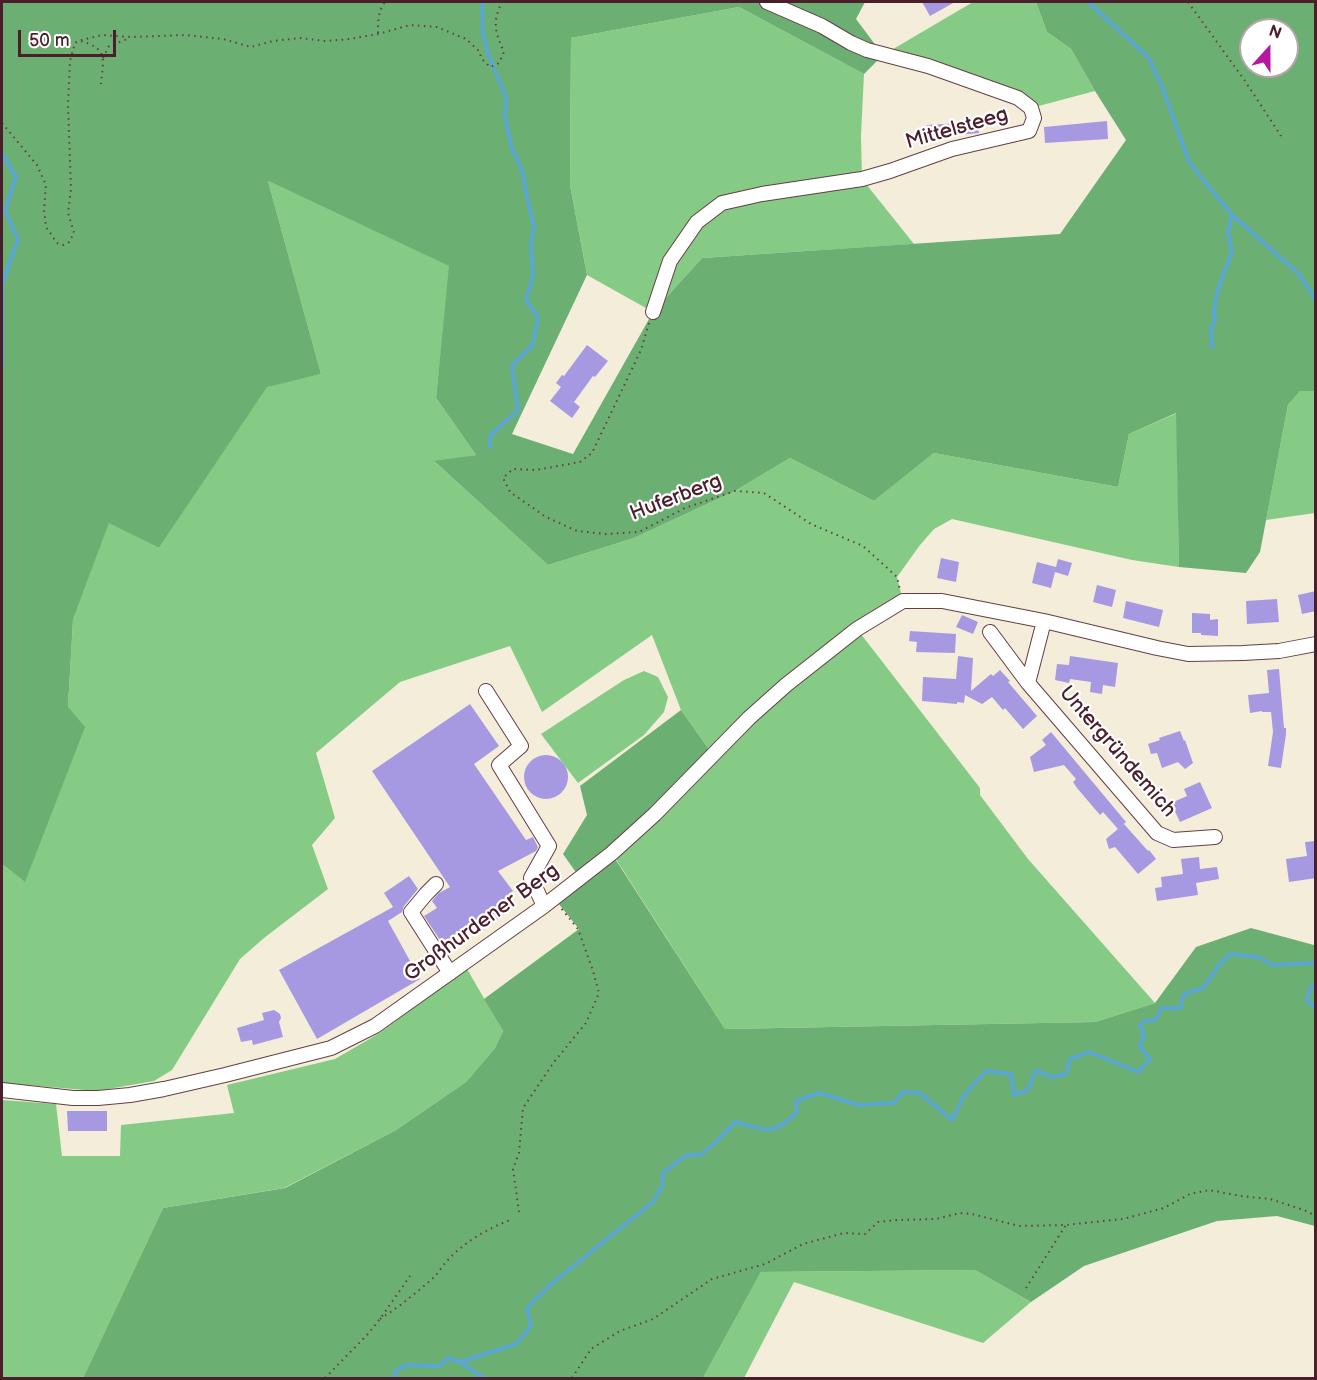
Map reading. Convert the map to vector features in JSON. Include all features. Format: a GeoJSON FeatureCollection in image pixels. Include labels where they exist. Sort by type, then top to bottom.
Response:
{"type":"FeatureCollection","features":[{"type":"Feature","properties":{"kind":"street","name":"Mittelsteeg"},"geometry":{"type":"LineString","coordinates":[[653,312],[670,261],[697,222],[722,203],[762,194],[862,179],[952,149],[1029,131],[1034,118],[1031,108],[1018,98],[928,66],[867,50],[822,26],[767,2]]}},
{"type":"Feature","properties":{"kind":"street"},"geometry":{"type":"LineString","coordinates":[[903,601],[942,601],[1044,621],[1188,654],[1279,651],[1316,644]]}},
{"type":"Feature","properties":{"kind":"street","name":"Großhurdener Berg"},"geometry":{"type":"LineString","coordinates":[[2,1090],[73,1098],[130,1095],[225,1076],[331,1048],[375,1026],[549,902],[612,854],[749,718],[786,685],[857,629],[903,601]]}},
{"type":"Feature","properties":{"kind":"street","name":"Untergründemich"},"geometry":{"type":"LineString","coordinates":[[1028,683],[1044,621]]}},
{"type":"Feature","properties":{"kind":"street","name":"Untergründemich"},"geometry":{"type":"LineString","coordinates":[[990,632],[1028,683],[1157,833],[1173,840],[1215,837]]}},
{"type":"Feature","properties":{"kind":"street"},"geometry":{"type":"LineString","coordinates":[[486,691],[520,746],[499,765],[549,846],[531,878],[549,902]]}},
{"type":"Feature","properties":{"kind":"street"},"geometry":{"type":"LineString","coordinates":[[436,884],[411,912],[450,973]]}},
{"type":"Feature","properties":{"kind":"path"},"geometry":{"type":"LineString","coordinates":[[378,34],[378,19],[385,2]]}},
{"type":"Feature","properties":{"kind":"path"},"geometry":{"type":"LineString","coordinates":[[2,123],[37,165],[46,185],[44,210],[46,227],[57,243],[63,245],[69,242],[74,233],[69,213],[71,189],[68,105],[70,61],[75,43],[78,41],[102,35],[131,37],[186,35],[224,39],[251,47],[273,41],[300,38],[325,41],[350,39],[410,25],[437,27],[466,39],[479,51],[482,59],[490,67],[499,63],[504,52],[496,34],[495,21],[502,2]]}},
{"type":"Feature","properties":{"kind":"path"},"geometry":{"type":"LineString","coordinates":[[1188,2],[1281,136]]}},
{"type":"Feature","properties":{"kind":"path"},"geometry":{"type":"LineString","coordinates":[[101,84],[103,58],[109,46],[131,37]]}},
{"type":"Feature","properties":{"kind":"path"},"geometry":{"type":"LineString","coordinates":[[78,41],[90,44],[99,50],[103,58]]}},
{"type":"Feature","properties":{"kind":"path","name":"Huferberg"},"geometry":{"type":"LineString","coordinates":[[653,312],[641,350],[592,453],[580,462],[536,470],[513,469],[503,478],[510,492],[546,517],[577,531],[605,534],[639,532],[685,508],[735,491],[765,493],[811,524],[863,546],[897,577],[903,601]]}},
{"type":"Feature","properties":{"kind":"path"},"geometry":{"type":"LineString","coordinates":[[519,1212],[513,1169],[519,1153],[523,1108],[554,1062],[586,1023],[599,993],[578,928],[549,902]]}},
{"type":"Feature","properties":{"kind":"path"},"geometry":{"type":"LineString","coordinates":[[572,1378],[591,1349],[620,1331],[653,1319],[712,1279],[765,1264],[803,1244],[844,1233],[865,1234],[878,1222],[936,1220],[960,1214],[972,1214],[1020,1226],[1066,1225],[1123,1219],[1164,1208],[1190,1194],[1209,1190],[1270,1199],[1316,1215]]}},
{"type":"Feature","properties":{"kind":"path"},"geometry":{"type":"LineString","coordinates":[[380,1319],[418,1292],[447,1260],[473,1238],[510,1220]]}},
{"type":"Feature","properties":{"kind":"path"},"geometry":{"type":"LineString","coordinates":[[1026,1288],[1066,1225]]}},
{"type":"Feature","properties":{"kind":"path"},"geometry":{"type":"LineString","coordinates":[[325,1378],[367,1335],[410,1276]]}},
{"type":"Feature","properties":{"kind":"green space"},"geometry":{"type":"Polygon","coordinates":[[[2,2],[865,2],[856,19],[883,55],[864,74],[739,7],[571,38],[570,185],[587,275],[512,434],[573,454],[653,312],[702,258],[1060,234],[1126,140],[1071,49],[1047,32],[1036,2],[1315,2],[1315,391],[1300,391],[1288,405],[1260,552],[1246,573],[1179,567],[1176,413],[1129,434],[1118,487],[934,453],[874,501],[790,458],[735,491],[634,538],[548,565],[434,461],[476,455],[436,398],[449,266],[268,181],[321,374],[267,387],[159,548],[109,523],[73,620],[68,707],[85,727],[25,882],[2,864],[2,2]]]}},
{"type":"Feature","properties":{"kind":"green space"},"geometry":{"type":"Polygon","coordinates":[[[973,2],[1036,2],[1047,32],[1071,49],[1095,91],[1031,108],[883,55],[973,2]]]}},
{"type":"Feature","properties":{"kind":"green space"},"geometry":{"type":"Polygon","coordinates":[[[739,7],[864,74],[861,135],[862,179],[914,244],[702,258],[653,312],[587,275],[570,185],[571,38],[739,7]]]}},
{"type":"Feature","properties":{"kind":"green space"},"geometry":{"type":"Polygon","coordinates":[[[268,181],[450,266],[436,398],[476,455],[435,462],[548,565],[634,538],[735,491],[790,458],[874,501],[934,453],[1118,487],[1129,434],[1177,413],[1179,567],[1132,560],[952,519],[934,529],[897,577],[903,601],[857,629],[980,788],[980,795],[1028,859],[1155,1003],[1095,1022],[725,1029],[612,853],[713,755],[681,710],[652,635],[542,712],[510,646],[400,682],[316,753],[335,818],[312,845],[328,889],[240,959],[172,1070],[154,1081],[97,1091],[2,1083],[2,864],[24,881],[68,707],[73,620],[109,522],[159,548],[267,386],[321,374],[268,181]]]}},
{"type":"Feature","properties":{"kind":"green space"},"geometry":{"type":"Polygon","coordinates":[[[1300,391],[1315,391],[1315,513],[1266,520],[1288,405],[1300,391]]]}},
{"type":"Feature","properties":{"kind":"green space"},"geometry":{"type":"Polygon","coordinates":[[[644,671],[658,677],[668,697],[664,712],[644,735],[578,783],[541,734],[624,680],[644,671]]]}},
{"type":"Feature","properties":{"kind":"green space"},"geometry":{"type":"Polygon","coordinates":[[[681,710],[713,755],[612,854],[725,1029],[1095,1022],[1155,1003],[1196,947],[1251,928],[1314,945],[1315,1226],[1277,1216],[1217,1221],[1084,1266],[1031,1302],[975,1270],[761,1272],[703,1378],[83,1378],[163,1208],[285,1188],[396,1130],[466,1082],[495,1048],[503,1031],[484,999],[579,929],[554,898],[580,878],[563,854],[587,815],[580,786],[681,710]]]}},
{"type":"Feature","properties":{"kind":"green space"},"geometry":{"type":"Polygon","coordinates":[[[467,969],[503,1031],[495,1048],[466,1082],[396,1130],[284,1188],[163,1208],[83,1378],[2,1378],[2,1100],[56,1104],[62,1156],[120,1156],[121,1125],[234,1113],[227,1085],[335,1059],[378,1034],[467,969]]]}},
{"type":"Feature","properties":{"kind":"green space"},"geometry":{"type":"Polygon","coordinates":[[[975,1270],[1031,1302],[983,1343],[794,1282],[744,1378],[703,1378],[761,1272],[975,1270]]]}},
{"type":"Feature","properties":{"kind":"building"},"geometry":{"type":"Polygon","coordinates":[[[922,2],[955,2],[930,16],[922,2]]]}},
{"type":"Feature","properties":{"kind":"building"},"geometry":{"type":"Polygon","coordinates":[[[1107,121],[1108,139],[1045,143],[1044,127],[1107,121]]]}},
{"type":"Feature","properties":{"kind":"building"},"geometry":{"type":"Polygon","coordinates":[[[978,122],[979,133],[928,138],[927,125],[978,122]]]}},
{"type":"Feature","properties":{"kind":"building"},"geometry":{"type":"Polygon","coordinates":[[[587,345],[608,361],[595,377],[593,376],[574,402],[580,407],[572,418],[550,401],[561,387],[556,383],[587,345]]]}},
{"type":"Feature","properties":{"kind":"building"},"geometry":{"type":"Polygon","coordinates":[[[941,558],[959,562],[956,582],[937,578],[941,558]]]}},
{"type":"Feature","properties":{"kind":"building"},"geometry":{"type":"Polygon","coordinates":[[[1058,559],[1072,563],[1068,576],[1055,572],[1051,588],[1032,583],[1037,562],[1056,567],[1058,559]]]}},
{"type":"Feature","properties":{"kind":"building"},"geometry":{"type":"Polygon","coordinates":[[[1097,585],[1116,590],[1112,607],[1093,602],[1097,585]]]}},
{"type":"Feature","properties":{"kind":"building"},"geometry":{"type":"Polygon","coordinates":[[[1316,591],[1316,611],[1302,614],[1298,595],[1316,591]]]}},
{"type":"Feature","properties":{"kind":"building"},"geometry":{"type":"Polygon","coordinates":[[[1277,599],[1279,622],[1247,624],[1246,601],[1277,599]]]}},
{"type":"Feature","properties":{"kind":"building"},"geometry":{"type":"Polygon","coordinates":[[[1126,601],[1163,610],[1159,627],[1123,618],[1126,601]]]}},
{"type":"Feature","properties":{"kind":"building"},"geometry":{"type":"Polygon","coordinates":[[[1192,613],[1210,614],[1210,620],[1218,619],[1218,636],[1192,633],[1192,613]]]}},
{"type":"Feature","properties":{"kind":"building"},"geometry":{"type":"Polygon","coordinates":[[[962,615],[978,622],[973,634],[956,627],[962,615]]]}},
{"type":"Feature","properties":{"kind":"building"},"geometry":{"type":"Polygon","coordinates":[[[910,631],[956,634],[955,653],[916,652],[917,642],[909,641],[910,631]]]}},
{"type":"Feature","properties":{"kind":"building"},"geometry":{"type":"Polygon","coordinates":[[[958,656],[973,658],[971,691],[991,674],[993,676],[1000,670],[1037,716],[1023,729],[992,697],[982,704],[965,695],[964,703],[957,702],[957,704],[922,701],[923,677],[956,679],[958,656]]]}},
{"type":"Feature","properties":{"kind":"building"},"geometry":{"type":"Polygon","coordinates":[[[1070,656],[1118,663],[1115,687],[1103,685],[1102,694],[1090,692],[1091,682],[1070,679],[1069,683],[1055,680],[1057,664],[1069,665],[1070,656]]]}},
{"type":"Feature","properties":{"kind":"building"},"geometry":{"type":"Polygon","coordinates":[[[1279,669],[1284,728],[1286,728],[1281,768],[1268,766],[1273,732],[1271,712],[1250,713],[1248,695],[1269,693],[1267,670],[1279,669]]]}},
{"type":"Feature","properties":{"kind":"building"},"geometry":{"type":"Polygon","coordinates":[[[470,704],[499,746],[474,764],[526,840],[533,837],[538,847],[536,851],[498,871],[513,891],[506,896],[513,908],[481,931],[475,922],[442,943],[424,916],[437,908],[432,901],[439,893],[450,887],[372,771],[470,704]]]}},
{"type":"Feature","properties":{"kind":"building"},"geometry":{"type":"Polygon","coordinates":[[[1180,731],[1193,763],[1185,769],[1178,762],[1162,768],[1157,753],[1151,754],[1148,744],[1180,731]]]}},
{"type":"Feature","properties":{"kind":"building"},"geometry":{"type":"Polygon","coordinates":[[[1051,732],[1126,822],[1118,829],[1103,812],[1100,815],[1077,788],[1073,782],[1076,779],[1064,765],[1034,772],[1030,757],[1046,745],[1042,740],[1051,732]]]}},
{"type":"Feature","properties":{"kind":"building"},"geometry":{"type":"Polygon","coordinates":[[[546,755],[562,761],[568,777],[562,793],[546,799],[530,793],[524,777],[530,761],[546,755]]]}},
{"type":"Feature","properties":{"kind":"building"},"geometry":{"type":"Polygon","coordinates":[[[1200,782],[1212,808],[1180,822],[1171,803],[1187,796],[1184,789],[1200,782]]]}},
{"type":"Feature","properties":{"kind":"building"},"geometry":{"type":"Polygon","coordinates":[[[1124,824],[1156,859],[1138,874],[1115,847],[1109,849],[1106,839],[1124,824]]]}},
{"type":"Feature","properties":{"kind":"building"},"geometry":{"type":"Polygon","coordinates":[[[1316,841],[1316,878],[1289,882],[1286,859],[1307,856],[1305,842],[1316,841]]]}},
{"type":"Feature","properties":{"kind":"building"},"geometry":{"type":"Polygon","coordinates":[[[1199,857],[1200,869],[1217,867],[1219,879],[1196,883],[1198,895],[1157,901],[1155,888],[1162,887],[1161,877],[1183,874],[1181,859],[1199,857]]]}},
{"type":"Feature","properties":{"kind":"building"},"geometry":{"type":"Polygon","coordinates":[[[409,876],[418,889],[402,912],[388,921],[420,979],[317,1039],[279,970],[393,907],[384,893],[409,876]]]}},
{"type":"Feature","properties":{"kind":"building"},"geometry":{"type":"Polygon","coordinates":[[[274,1010],[280,1014],[279,1022],[283,1037],[253,1045],[252,1040],[241,1042],[237,1028],[264,1020],[262,1013],[274,1010]]]}},
{"type":"Feature","properties":{"kind":"building"},"geometry":{"type":"Polygon","coordinates":[[[67,1111],[107,1111],[107,1131],[68,1131],[67,1111]]]}},
{"type":"Feature","properties":{"kind":"waterway"},"geometry":{"type":"LineString","coordinates":[[482,2],[483,33],[489,56],[506,97],[505,117],[512,149],[522,170],[534,227],[531,244],[533,276],[526,300],[538,317],[533,344],[512,366],[518,410],[490,436],[490,447]]}},
{"type":"Feature","properties":{"kind":"waterway"},"geometry":{"type":"LineString","coordinates":[[1088,2],[1148,57],[1162,86],[1189,162],[1232,215],[1298,273],[1316,300]]}},
{"type":"Feature","properties":{"kind":"waterway"},"geometry":{"type":"LineString","coordinates":[[2,153],[16,177],[5,211],[18,239],[2,285],[2,367]]}},
{"type":"Feature","properties":{"kind":"waterway"},"geometry":{"type":"LineString","coordinates":[[1212,347],[1211,330],[1215,319],[1217,292],[1232,252],[1228,233],[1232,215]]}},
{"type":"Feature","properties":{"kind":"waterway"},"geometry":{"type":"LineString","coordinates":[[394,1378],[396,1371],[406,1365],[439,1366],[448,1358],[460,1362],[516,1344],[531,1326],[527,1308],[550,1285],[653,1202],[662,1187],[663,1173],[686,1155],[700,1155],[735,1122],[762,1129],[775,1128],[797,1112],[796,1101],[819,1093],[859,1105],[894,1103],[903,1092],[920,1093],[952,1120],[965,1094],[986,1071],[1011,1074],[1014,1095],[1028,1090],[1036,1070],[1051,1077],[1066,1074],[1070,1059],[1089,1052],[1138,1072],[1150,1059],[1140,1047],[1144,1035],[1140,1025],[1145,1021],[1155,1020],[1162,1008],[1180,1008],[1184,994],[1203,988],[1230,954],[1258,957],[1273,965],[1316,963]]}},
{"type":"Feature","properties":{"kind":"waterway"},"geometry":{"type":"LineString","coordinates":[[1316,985],[1311,987],[1307,1000],[1316,1009]]}},
{"type":"Feature","properties":{"kind":"waterway"},"geometry":{"type":"LineString","coordinates":[[460,1362],[484,1378]]}}]}
